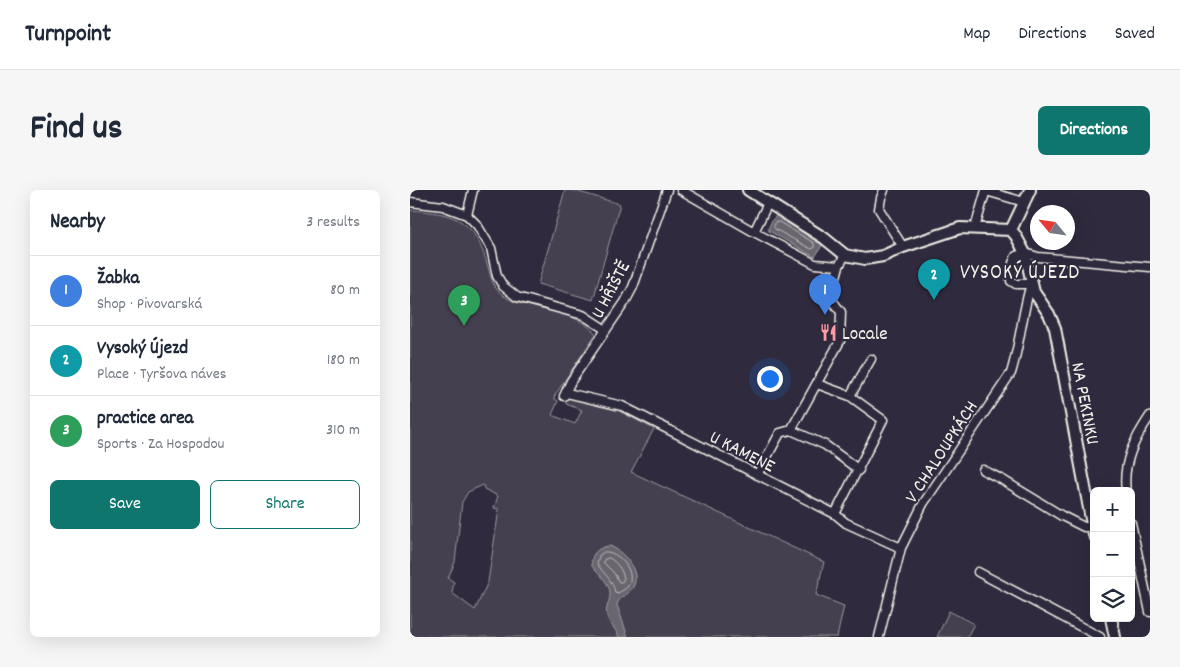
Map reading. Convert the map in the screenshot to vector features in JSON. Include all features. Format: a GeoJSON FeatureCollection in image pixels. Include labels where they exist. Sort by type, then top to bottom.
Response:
{"type":"FeatureCollection","features":[{"type":"Feature","properties":{"kind":"street"},"geometry":{"type":"LineString","coordinates":[[467,215],[473,190]]}},
{"type":"Feature","properties":{"kind":"street","name":"U HŘIŠTĚ"},"geometry":{"type":"LineString","coordinates":[[565,394],[571,381],[624,302],[636,279],[667,190]]}},
{"type":"Feature","properties":{"kind":"street"},"geometry":{"type":"LineString","coordinates":[[681,190],[815,264],[839,266]]}},
{"type":"Feature","properties":{"kind":"street"},"geometry":{"type":"LineString","coordinates":[[748,190],[824,238],[845,255],[865,259],[874,258],[951,230],[975,228],[1011,230],[1030,190]]}},
{"type":"Feature","properties":{"kind":"street"},"geometry":{"type":"LineString","coordinates":[[884,190],[880,198],[879,209],[903,247]]}},
{"type":"Feature","properties":{"kind":"street"},"geometry":{"type":"LineString","coordinates":[[975,228],[986,190],[1024,202]]}},
{"type":"Feature","properties":{"kind":"street"},"geometry":{"type":"LineString","coordinates":[[410,202],[443,206],[467,215],[477,225],[491,248],[497,276],[503,286],[517,297],[583,316],[606,330]]}},
{"type":"Feature","properties":{"kind":"street"},"geometry":{"type":"LineString","coordinates":[[754,232],[768,203]]}},
{"type":"Feature","properties":{"kind":"street","name":"NA PEKINKU"},"geometry":{"type":"LineString","coordinates":[[1011,230],[1025,253],[1034,292],[1049,314],[1055,328],[1090,515]]}},
{"type":"Feature","properties":{"kind":"street"},"geometry":{"type":"LineString","coordinates":[[1031,284],[1016,284],[1011,281],[1012,262],[1016,256],[1025,253],[1038,257],[1150,267]]}},
{"type":"Feature","properties":{"kind":"street"},"geometry":{"type":"LineString","coordinates":[[791,430],[840,341],[841,312],[830,298],[839,266],[845,255]]}},
{"type":"Feature","properties":{"kind":"street","name":"V CHALOUPKÁCH"},"geometry":{"type":"LineString","coordinates":[[879,637],[901,548],[923,504],[1011,373],[1031,284]]}},
{"type":"Feature","properties":{"kind":"street"},"geometry":{"type":"LineString","coordinates":[[850,396],[871,359]]}},
{"type":"Feature","properties":{"kind":"street"},"geometry":{"type":"LineString","coordinates":[[817,384],[850,396],[883,420],[835,514]]}},
{"type":"Feature","properties":{"kind":"street","name":"U KAMENE"},"geometry":{"type":"LineString","coordinates":[[565,394],[622,406],[835,514],[846,523],[901,548]]}},
{"type":"Feature","properties":{"kind":"street"},"geometry":{"type":"LineString","coordinates":[[1126,487],[1126,470],[1131,450],[1138,434],[1150,416]]}},
{"type":"Feature","properties":{"kind":"street"},"geometry":{"type":"LineString","coordinates":[[757,475],[780,433],[791,430],[830,448],[859,470]]}},
{"type":"Feature","properties":{"kind":"street"},"geometry":{"type":"LineString","coordinates":[[983,470],[1062,516],[1090,530]]}},
{"type":"Feature","properties":{"kind":"street"},"geometry":{"type":"LineString","coordinates":[[1133,532],[1150,612]]}},
{"type":"Feature","properties":{"kind":"street"},"geometry":{"type":"LineString","coordinates":[[1142,575],[1150,570]]}},
{"type":"Feature","properties":{"kind":"street"},"geometry":{"type":"LineString","coordinates":[[978,572],[1100,637]]}},
{"type":"Feature","properties":{"kind":"street"},"geometry":{"type":"LineString","coordinates":[[1112,622],[1115,637]]}},
{"type":"Feature","properties":{"kind":"shaded area"},"geometry":{"type":"Polygon","coordinates":[[[565,190],[572,190],[620,204],[593,300],[538,284],[565,190]]]}},
{"type":"Feature","properties":{"kind":"shaded area"},"geometry":{"type":"Polygon","coordinates":[[[410,210],[426,211],[452,217],[470,229],[483,251],[493,284],[504,296],[517,303],[573,318],[582,322],[596,334],[555,395],[554,398],[558,401],[552,415],[575,424],[582,410],[566,404],[566,398],[619,411],[654,429],[631,472],[824,562],[816,595],[844,606],[837,637],[410,637],[410,210]],[[483,485],[468,492],[462,502],[455,562],[448,578],[454,582],[452,593],[475,610],[488,582],[499,509],[494,508],[498,496],[484,489],[483,485]]]}},
{"type":"Feature","properties":{"kind":"shaded area"},"geometry":{"type":"Polygon","coordinates":[[[949,611],[974,624],[967,637],[937,637],[949,611]]]}},
{"type":"Feature","properties":{"kind":"water"},"geometry":{"type":"Polygon","coordinates":[[[777,215],[822,242],[823,244],[815,257],[769,231],[772,220],[777,215]]]}},
{"type":"Feature","properties":{"kind":"water"},"geometry":{"type":"Polygon","coordinates":[[[610,546],[622,553],[634,572],[634,585],[619,600],[617,605],[628,637],[619,637],[609,622],[607,608],[610,596],[609,587],[592,566],[594,554],[602,548],[610,546]]]}},
{"type":"Feature","properties":{"kind":"place","name":"Vysoký Újezd"},"geometry":{"type":"Point","coordinates":[934,300]}},
{"type":"Feature","properties":{"kind":"place","name":"Žabka"},"geometry":{"type":"Point","coordinates":[825,315]}},
{"type":"Feature","properties":{"kind":"place","name":"practice area"},"geometry":{"type":"Point","coordinates":[464,326]}},
{"type":"Feature","properties":{"kind":"place","name":"Locale"},"geometry":{"type":"Point","coordinates":[828,332]}},
{"type":"Feature","properties":{"kind":"district","name":"VYSOKÝ ÚJEZD"},"geometry":{"type":"Point","coordinates":[1020,271]}}]}
